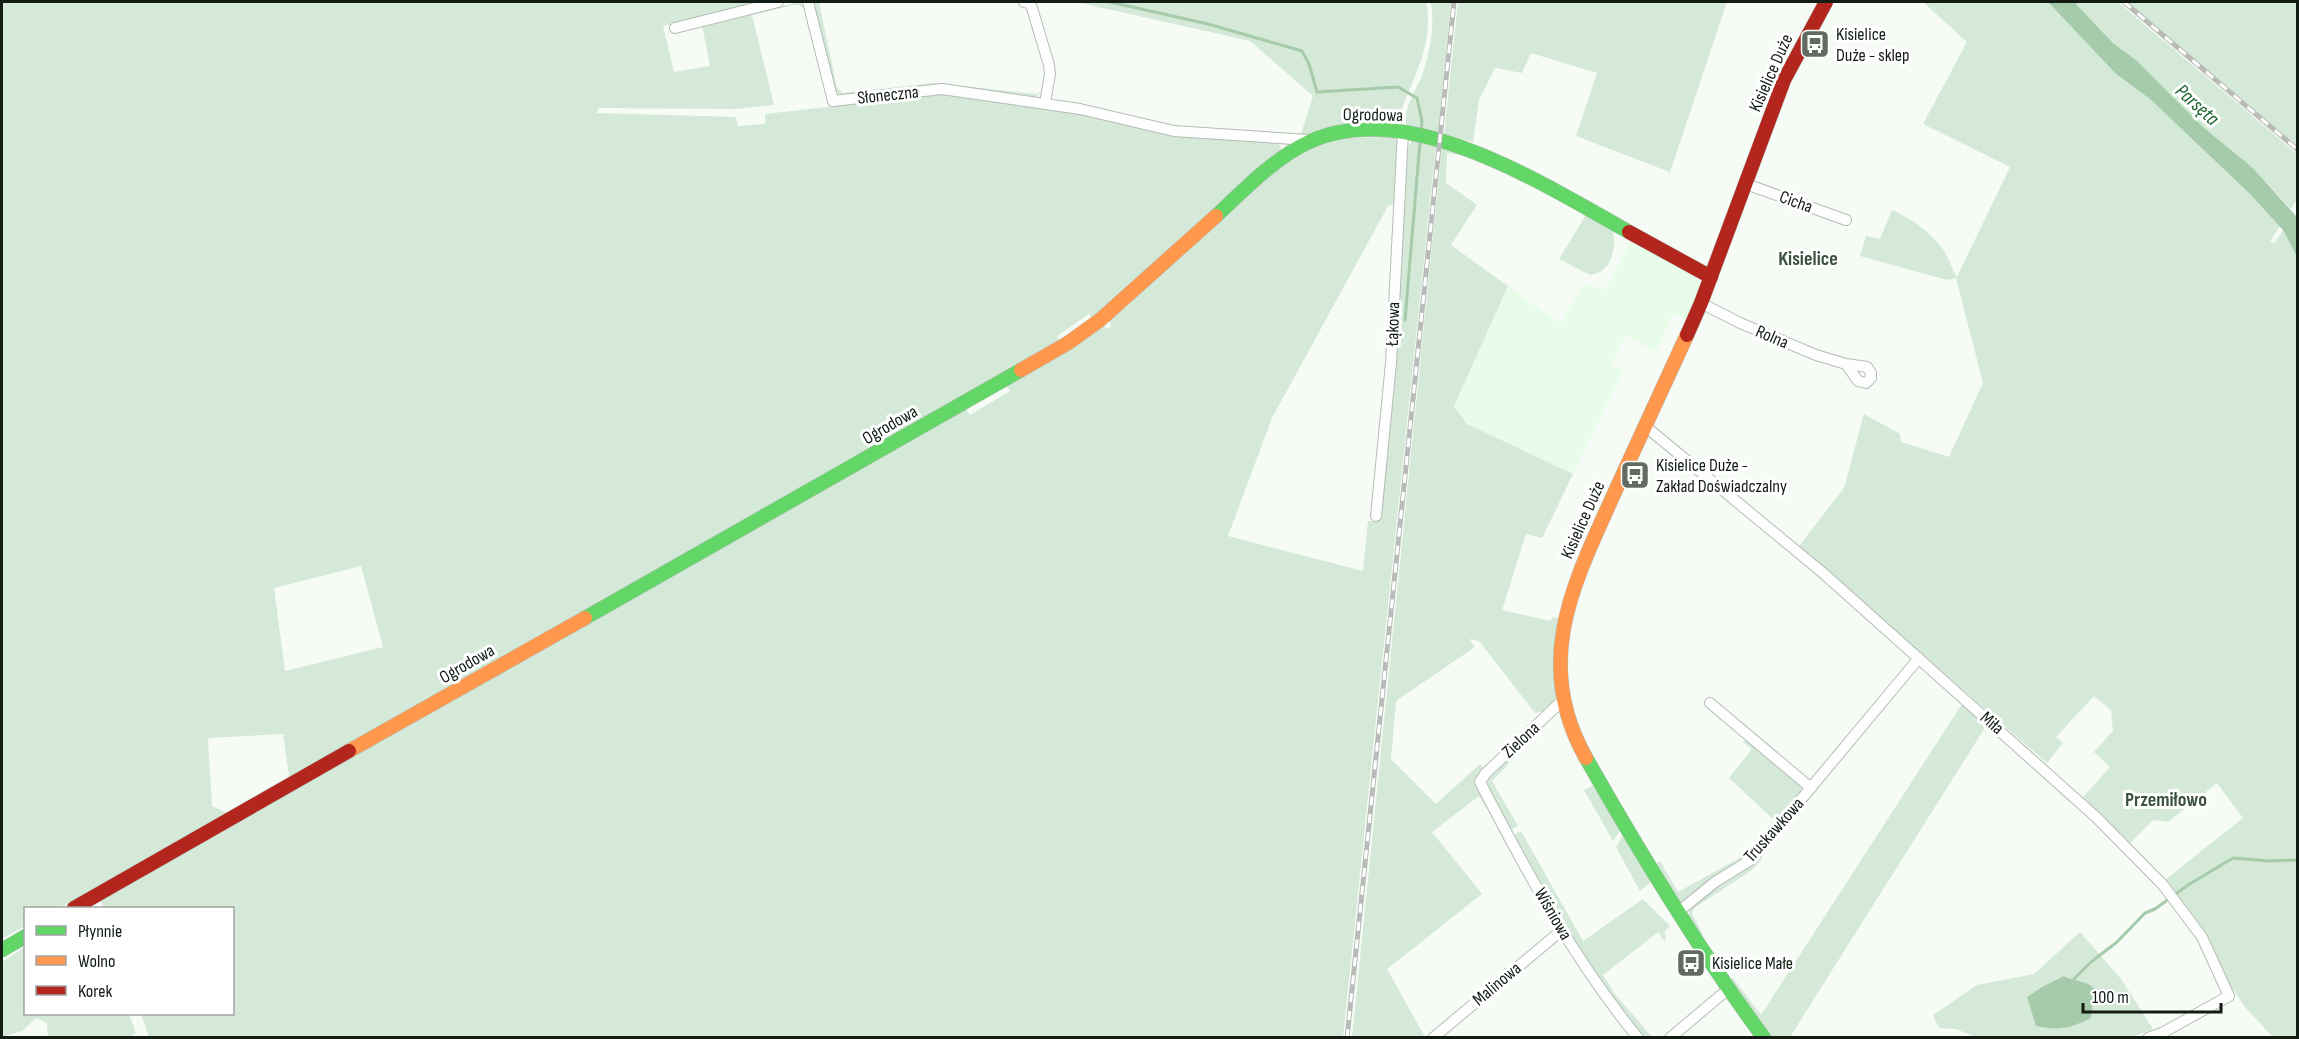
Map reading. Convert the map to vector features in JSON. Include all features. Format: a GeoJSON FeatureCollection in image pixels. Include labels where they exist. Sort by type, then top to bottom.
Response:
{"type":"FeatureCollection","features":[{"type":"Feature","properties":{"kind":"street"},"geometry":{"type":"LineString","coordinates":[[675,28],[778,2]]}},
{"type":"Feature","properties":{"kind":"street","name":"Słoneczna"},"geometry":{"type":"LineString","coordinates":[[808,2],[833,101],[942,89],[1045,103],[1174,131],[1308,140]]}},
{"type":"Feature","properties":{"kind":"street"},"geometry":{"type":"LineString","coordinates":[[1024,2],[1029,3],[1032,8],[1049,65],[1050,74],[1045,103]]}},
{"type":"Feature","properties":{"kind":"street","name":"Kisielice Duże"},"geometry":{"type":"LineString","coordinates":[[1756,1034],[1677,913],[1584,754],[1572,727],[1564,699],[1560,671],[1560,642],[1570,595],[1701,303],[1784,80],[1826,2]]}},
{"type":"Feature","properties":{"kind":"street","name":"Ogrodowa"},"geometry":{"type":"LineString","coordinates":[[78,907],[1068,343],[1100,320],[1273,164],[1308,140],[1351,130],[1402,132],[1445,142],[1498,162],[1711,277]]}},
{"type":"Feature","properties":{"kind":"street","name":"Łąkowa"},"geometry":{"type":"LineString","coordinates":[[1376,516],[1391,363],[1402,132]]}},
{"type":"Feature","properties":{"kind":"street","name":"Cicha"},"geometry":{"type":"LineString","coordinates":[[1746,184],[1846,220]]}},
{"type":"Feature","properties":{"kind":"street","name":"Rolna"},"geometry":{"type":"LineString","coordinates":[[1701,303],[1778,340],[1846,364]]}},
{"type":"Feature","properties":{"kind":"street","name":"Miła"},"geometry":{"type":"LineString","coordinates":[[1645,426],[1823,573],[1919,658],[2097,818],[2163,885],[2202,937],[2229,996],[2162,1033],[2148,1038]]}},
{"type":"Feature","properties":{"kind":"street","name":"Truskawkowa"},"geometry":{"type":"LineString","coordinates":[[1677,913],[1715,882],[1749,861],[1919,658]]}},
{"type":"Feature","properties":{"kind":"street","name":"Zielona"},"geometry":{"type":"LineString","coordinates":[[1480,782],[1485,774],[1564,699]]}},
{"type":"Feature","properties":{"kind":"street","name":"Truskawkowa"},"geometry":{"type":"LineString","coordinates":[[1710,703],[1811,788]]}},
{"type":"Feature","properties":{"kind":"street","name":"Wiśniowa"},"geometry":{"type":"LineString","coordinates":[[1480,782],[1562,930],[1591,977],[1638,1038]]}},
{"type":"Feature","properties":{"kind":"street","name":"Malinowa"},"geometry":{"type":"LineString","coordinates":[[1433,1038],[1562,930]]}},
{"type":"Feature","properties":{"kind":"street"},"geometry":{"type":"LineString","coordinates":[[2,950],[24,937]]}},
{"type":"Feature","properties":{"kind":"street"},"geometry":{"type":"LineString","coordinates":[[1670,1038],[1727,990]]}},
{"type":"Feature","properties":{"kind":"shaded area"},"geometry":{"type":"Polygon","coordinates":[[[2,2],[766,2],[663,26],[674,72],[710,66],[702,25],[800,2],[805,9],[800,5],[794,5],[752,15],[774,105],[735,109],[598,108],[597,113],[736,117],[738,126],[765,124],[765,114],[942,94],[989,98],[1224,140],[1275,143],[1281,146],[1279,154],[1094,320],[1089,314],[1057,336],[1060,342],[290,782],[283,734],[208,738],[212,806],[231,815],[62,907],[24,907],[24,927],[2,939],[2,2]],[[361,566],[274,588],[285,671],[383,647],[361,566]]]}},
{"type":"Feature","properties":{"kind":"shaded area"},"geometry":{"type":"Polygon","coordinates":[[[813,2],[819,2],[837,88],[843,93],[934,83],[1037,94],[1041,92],[1036,97],[957,87],[844,96],[836,92],[813,2]]]}},
{"type":"Feature","properties":{"kind":"shaded area"},"geometry":{"type":"Polygon","coordinates":[[[1076,2],[1426,2],[1428,28],[1423,54],[1403,106],[1398,126],[1342,125],[1301,134],[1313,96],[1250,41],[1076,2]]]}},
{"type":"Feature","properties":{"kind":"shaded area"},"geometry":{"type":"Polygon","coordinates":[[[1431,2],[1451,2],[1438,134],[1407,127],[1406,120],[1408,106],[1428,56],[1432,29],[1431,2]]]}},
{"type":"Feature","properties":{"kind":"shaded area"},"geometry":{"type":"Polygon","coordinates":[[[1458,2],[1727,2],[1670,172],[1576,136],[1597,73],[1531,53],[1522,73],[1495,68],[1479,100],[1473,142],[1444,135],[1458,2]]]}},
{"type":"Feature","properties":{"kind":"shaded area"},"geometry":{"type":"Polygon","coordinates":[[[1923,2],[2048,2],[2116,74],[2150,99],[2251,195],[2280,226],[2270,241],[2274,244],[2283,230],[2297,257],[2297,1037],[2273,1037],[2245,1007],[2228,982],[2207,937],[2165,880],[2243,818],[2217,783],[2168,822],[2153,820],[2130,843],[2083,797],[2110,767],[2094,752],[2113,731],[2111,710],[2094,696],[2056,737],[2063,743],[2047,763],[1799,546],[1844,488],[1864,414],[1900,434],[1901,442],[1949,457],[1983,383],[1956,278],[1947,280],[1860,256],[1866,236],[1880,239],[1892,210],[1914,222],[1933,238],[1944,251],[1957,277],[2010,167],[1923,124],[1967,42],[1923,2]]]}},
{"type":"Feature","properties":{"kind":"shaded area"},"geometry":{"type":"Polygon","coordinates":[[[2048,2],[2076,2],[2113,43],[2136,60],[2203,127],[2253,168],[2297,217],[2297,257],[2283,230],[2251,195],[2150,99],[2116,74],[2048,2]]]}},
{"type":"Feature","properties":{"kind":"shaded area"},"geometry":{"type":"Polygon","coordinates":[[[2076,2],[2118,2],[2297,154],[2297,199],[2291,209],[2253,168],[2203,127],[2136,60],[2113,43],[2076,2]]]}},
{"type":"Feature","properties":{"kind":"shaded area"},"geometry":{"type":"Polygon","coordinates":[[[2127,2],[2297,2],[2297,146],[2127,2]]]}},
{"type":"Feature","properties":{"kind":"shaded area"},"geometry":{"type":"Polygon","coordinates":[[[1394,137],[1399,142],[1395,203],[1388,206],[1272,418],[1228,536],[1363,571],[1368,521],[1379,521],[1396,360],[1406,149],[1412,141],[1436,145],[1343,1037],[149,1037],[141,1015],[234,1015],[234,907],[104,907],[100,899],[966,409],[970,415],[1010,391],[1007,386],[1103,326],[1108,329],[1111,326],[1109,318],[1271,173],[1330,138],[1394,137]]]}},
{"type":"Feature","properties":{"kind":"shaded area"},"geometry":{"type":"Polygon","coordinates":[[[1442,146],[1478,158],[1447,153],[1446,183],[1477,205],[1451,245],[1508,286],[1454,406],[1467,424],[1573,474],[1542,538],[1526,534],[1502,610],[1551,621],[1552,617],[1558,618],[1553,669],[1557,697],[1545,711],[1535,713],[1479,641],[1469,639],[1475,647],[1396,701],[1391,759],[1436,804],[1480,764],[1484,769],[1476,780],[1486,808],[1479,796],[1432,832],[1482,894],[1387,969],[1425,1037],[1352,1038],[1442,146]]]}},
{"type":"Feature","properties":{"kind":"shaded area"},"geometry":{"type":"Polygon","coordinates":[[[1586,215],[1613,230],[1614,237],[1613,252],[1608,265],[1603,270],[1590,275],[1559,259],[1586,215]]]}},
{"type":"Feature","properties":{"kind":"shaded area"},"geometry":{"type":"Polygon","coordinates":[[[1632,239],[1695,277],[1699,282],[1700,290],[1687,320],[1673,314],[1656,352],[1626,335],[1611,364],[1623,371],[1573,474],[1467,424],[1454,406],[1508,286],[1560,323],[1584,284],[1605,290],[1632,239]]]}},
{"type":"Feature","properties":{"kind":"shaded area"},"geometry":{"type":"Polygon","coordinates":[[[1962,704],[1986,726],[1790,1037],[1770,1037],[1728,984],[1733,978],[1761,1015],[1962,704]]]}},
{"type":"Feature","properties":{"kind":"shaded area"},"geometry":{"type":"Polygon","coordinates":[[[1747,738],[1800,782],[1803,790],[1749,857],[1680,903],[1656,864],[1660,861],[1678,892],[1743,856],[1774,820],[1729,778],[1752,749],[1743,742],[1747,738]]]}},
{"type":"Feature","properties":{"kind":"shaded area"},"geometry":{"type":"Polygon","coordinates":[[[1514,750],[1518,754],[1492,781],[1518,826],[1511,830],[1495,804],[1489,790],[1488,778],[1514,750]]]}},
{"type":"Feature","properties":{"kind":"shaded area"},"geometry":{"type":"Polygon","coordinates":[[[1594,785],[1621,829],[1613,841],[1584,790],[1594,785]]]}},
{"type":"Feature","properties":{"kind":"shaded area"},"geometry":{"type":"Polygon","coordinates":[[[1521,831],[1583,941],[1643,899],[1670,926],[1664,932],[1665,942],[1658,932],[1603,975],[1615,994],[1652,1037],[1642,1037],[1636,1031],[1567,933],[1514,835],[1521,831]]]}},
{"type":"Feature","properties":{"kind":"shaded area"},"geometry":{"type":"Polygon","coordinates":[[[1623,835],[1653,880],[1640,891],[1616,847],[1623,835]]]}},
{"type":"Feature","properties":{"kind":"shaded area"},"geometry":{"type":"Polygon","coordinates":[[[1759,857],[1763,858],[1752,870],[1694,908],[1692,914],[1703,935],[1696,935],[1687,919],[1697,901],[1717,884],[1759,857]]]}},
{"type":"Feature","properties":{"kind":"shaded area"},"geometry":{"type":"Polygon","coordinates":[[[2080,932],[2121,979],[2153,1029],[2129,1038],[1976,1037],[1956,1029],[1939,1028],[1933,1015],[1977,985],[2034,974],[2080,932]]]}},
{"type":"Feature","properties":{"kind":"shaded area"},"geometry":{"type":"Polygon","coordinates":[[[24,948],[24,1015],[129,1015],[136,1033],[128,1038],[48,1037],[47,1023],[36,1018],[22,1031],[2,1037],[2,962],[24,948]]]}},
{"type":"Feature","properties":{"kind":"shaded area"},"geometry":{"type":"Polygon","coordinates":[[[2064,976],[2094,988],[2091,1018],[2065,1028],[2036,1026],[2027,997],[2064,976]]]}},
{"type":"Feature","properties":{"kind":"waterway"},"geometry":{"type":"LineString","coordinates":[[1110,2],[1208,24],[1302,51],[1309,64],[1317,92],[1398,87],[1417,98],[1422,121],[1421,132]]}},
{"type":"Feature","properties":{"kind":"waterway"},"geometry":{"type":"LineString","coordinates":[[1405,320],[1420,142]]}},
{"type":"Feature","properties":{"kind":"waterway"},"geometry":{"type":"LineString","coordinates":[[2072,981],[2091,962],[2117,942],[2145,913],[2155,909],[2188,885],[2233,858],[2269,861],[2298,860]]}},
{"type":"Feature","properties":{"kind":"railway"},"geometry":{"type":"LineString","coordinates":[[1347,1038],[1454,2]]}},
{"type":"Feature","properties":{"kind":"railway"},"geometry":{"type":"LineString","coordinates":[[2124,2],[2298,150]]}},
{"type":"Feature","properties":{"kind":"traffic: fast"},"geometry":{"type":"LineString","coordinates":[[1216,216],[1271,166],[1309,142],[1347,131],[1389,130],[1431,138],[1474,152],[1517,171],[1629,232]]}},
{"type":"Feature","properties":{"kind":"traffic: fast"},"geometry":{"type":"LineString","coordinates":[[585,618],[1021,370]]}},
{"type":"Feature","properties":{"kind":"traffic: fast"},"geometry":{"type":"LineString","coordinates":[[1586,758],[1671,901],[1764,1038]]}},
{"type":"Feature","properties":{"kind":"traffic: fast"},"geometry":{"type":"LineString","coordinates":[[2,950],[24,937]]}},
{"type":"Feature","properties":{"kind":"traffic: slow"},"geometry":{"type":"LineString","coordinates":[[1021,370],[1068,343],[1100,320],[1216,216]]}},
{"type":"Feature","properties":{"kind":"traffic: slow"},"geometry":{"type":"LineString","coordinates":[[1586,758],[1570,722],[1562,687],[1561,652],[1566,619],[1575,586],[1588,553],[1687,335]]}},
{"type":"Feature","properties":{"kind":"traffic: slow"},"geometry":{"type":"LineString","coordinates":[[349,751],[585,618]]}},
{"type":"Feature","properties":{"kind":"traffic: jam"},"geometry":{"type":"LineString","coordinates":[[1687,335],[1784,80],[1826,2]]}},
{"type":"Feature","properties":{"kind":"traffic: jam"},"geometry":{"type":"LineString","coordinates":[[1629,232],[1711,277]]}},
{"type":"Feature","properties":{"kind":"traffic: jam"},"geometry":{"type":"LineString","coordinates":[[76,907],[349,751]]}},
{"type":"Feature","properties":{"kind":"place","name":"Kisielice Duże - sklep"},"geometry":{"type":"Point","coordinates":[1815,44]}},
{"type":"Feature","properties":{"kind":"place","name":"Kisielice Duże - Zakład Doświadczalny"},"geometry":{"type":"Point","coordinates":[1635,475]}},
{"type":"Feature","properties":{"kind":"place","name":"Kisielice Małe"},"geometry":{"type":"Point","coordinates":[1691,963]}},
{"type":"Feature","properties":{"kind":"district","name":"Kisielice"},"geometry":{"type":"Point","coordinates":[1808,259]}},
{"type":"Feature","properties":{"kind":"district","name":"Przemiłowo"},"geometry":{"type":"Point","coordinates":[2166,800]}},
{"type":"Feature","properties":{"kind":"water label","name":"Parsęta"},"geometry":{"type":"Point","coordinates":[2197,105]}}]}
